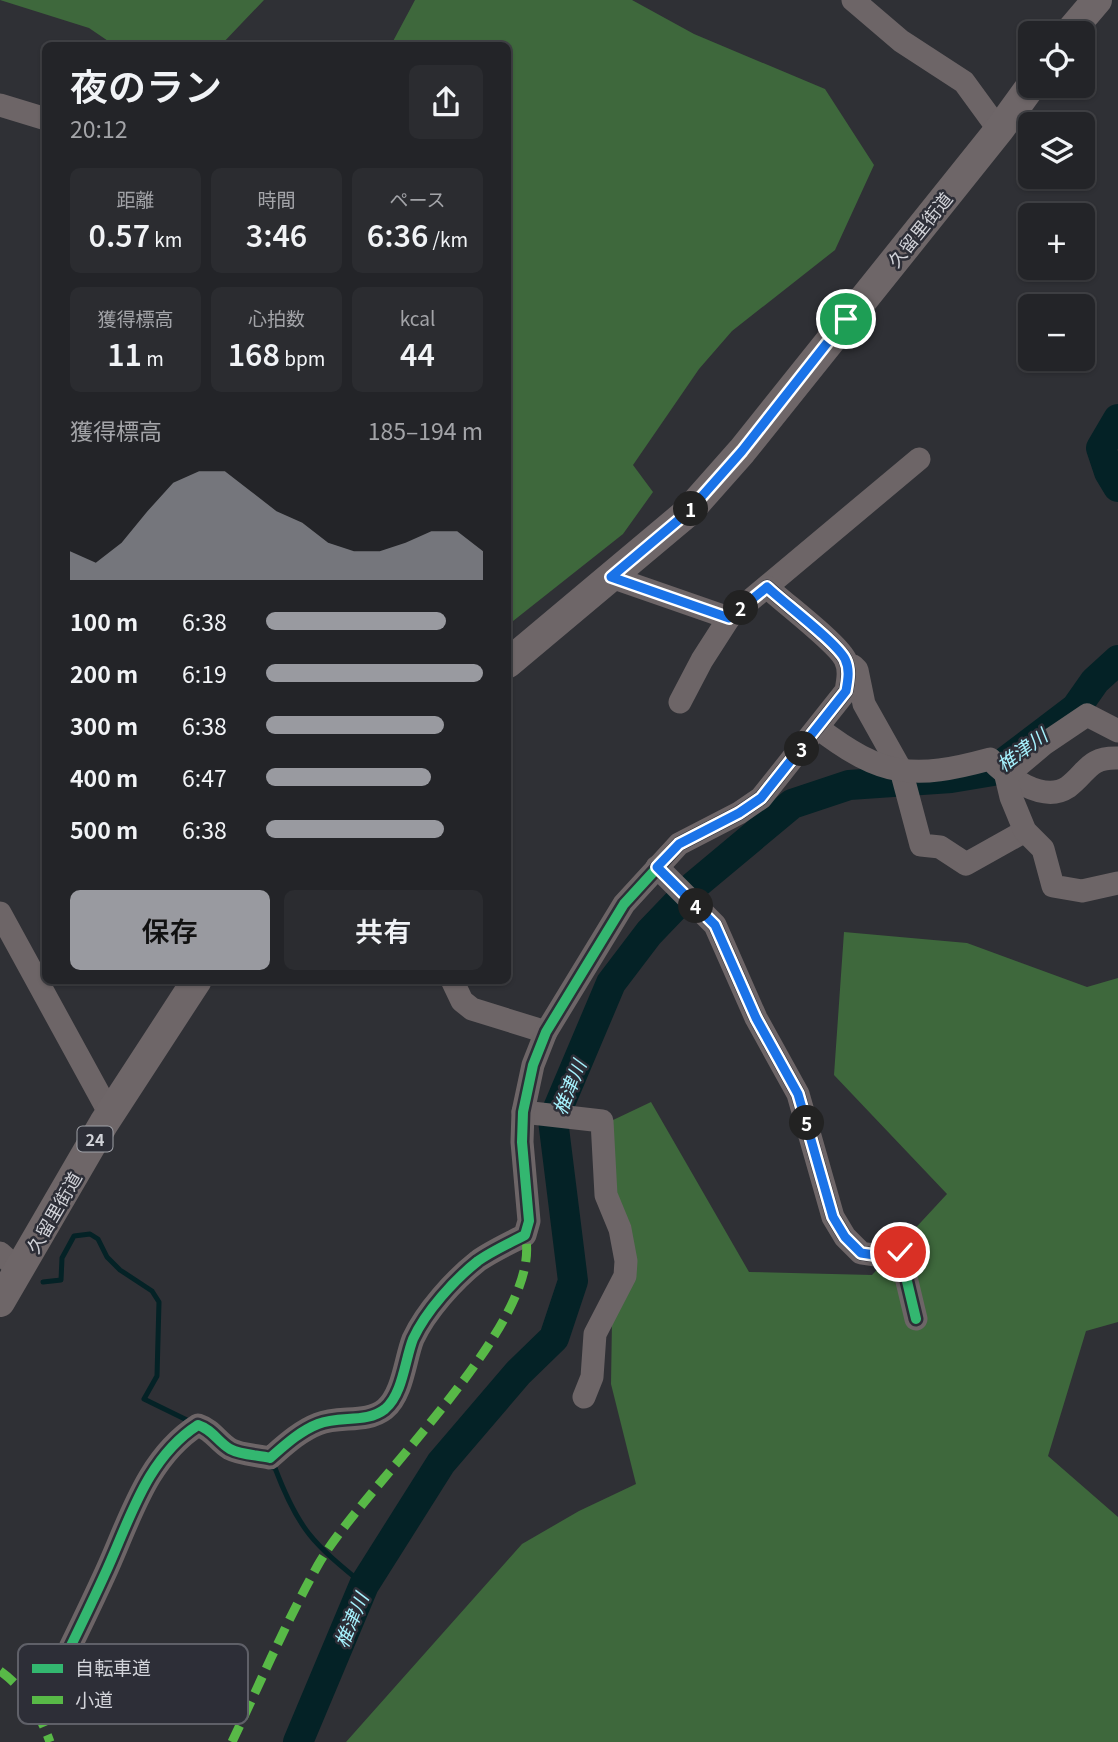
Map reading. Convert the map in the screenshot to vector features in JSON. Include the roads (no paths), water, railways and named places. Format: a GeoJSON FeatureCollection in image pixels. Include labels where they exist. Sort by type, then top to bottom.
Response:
{"type":"FeatureCollection","features":[{"type":"Feature","properties":{"kind":"main road"},"geometry":{"type":"LineString","coordinates":[[1068,21],[1069,0]]}},
{"type":"Feature","properties":{"kind":"main road"},"geometry":{"type":"LineString","coordinates":[[1078,21],[1097,0]]}},
{"type":"Feature","properties":{"kind":"main road","name":"久留里街道"},"geometry":{"type":"LineString","coordinates":[[511,660],[688,512],[742,451],[1022,98]]}},
{"type":"Feature","properties":{"kind":"main road","name":"久留里街道"},"geometry":{"type":"LineString","coordinates":[[0,1302],[10,1261],[194,984]]}},
{"type":"Feature","properties":{"kind":"street"},"geometry":{"type":"LineString","coordinates":[[853,0],[901,41],[964,82],[999,130]]}},
{"type":"Feature","properties":{"kind":"street"},"geometry":{"type":"LineString","coordinates":[[0,105],[42,118]]}},
{"type":"Feature","properties":{"kind":"street"},"geometry":{"type":"LineString","coordinates":[[680,702],[702,660],[729,618],[919,460]]}},
{"type":"Feature","properties":{"kind":"street"},"geometry":{"type":"LineString","coordinates":[[611,577],[729,618]]}},
{"type":"Feature","properties":{"kind":"street"},"geometry":{"type":"LineString","coordinates":[[767,587],[833,645],[857,670],[864,704],[901,770],[921,845],[940,847],[966,864],[1025,831]]}},
{"type":"Feature","properties":{"kind":"street"},"geometry":{"type":"LineString","coordinates":[[70,1644],[137,1499],[157,1463],[183,1435],[198,1425],[211,1429],[220,1442],[233,1451],[270,1458],[296,1436],[317,1424],[364,1419],[386,1408],[394,1396],[413,1340],[424,1319],[479,1261],[525,1235],[529,1221],[522,1142],[523,1112],[533,1065],[546,1032],[624,904],[657,867],[679,844],[739,813],[761,798],[818,728],[846,691],[849,676],[845,659]]}},
{"type":"Feature","properties":{"kind":"street"},"geometry":{"type":"LineString","coordinates":[[1006,776],[1044,744],[1087,715],[1118,730]]}},
{"type":"Feature","properties":{"kind":"street"},"geometry":{"type":"LineString","coordinates":[[818,728],[854,755],[881,768],[950,770],[990,759],[1006,776],[1039,790],[1055,792],[1067,788],[1087,765],[1107,758],[1118,758]]}},
{"type":"Feature","properties":{"kind":"street"},"geometry":{"type":"LineString","coordinates":[[1006,776],[1011,797],[1025,831],[1043,849],[1054,886],[1082,891],[1118,883]]}},
{"type":"Feature","properties":{"kind":"street"},"geometry":{"type":"LineString","coordinates":[[657,867],[715,925],[756,1018],[798,1094],[833,1217],[861,1253],[881,1256],[900,1252],[916,1319]]}},
{"type":"Feature","properties":{"kind":"street"},"geometry":{"type":"LineString","coordinates":[[2,923],[110,1114]]}},
{"type":"Feature","properties":{"kind":"street"},"geometry":{"type":"LineString","coordinates":[[454,984],[462,1001],[472,1009],[546,1032]]}},
{"type":"Feature","properties":{"kind":"street"},"geometry":{"type":"LineString","coordinates":[[523,1112],[602,1121],[606,1195],[620,1229],[626,1261],[625,1276],[595,1334],[592,1377],[584,1397]]}},
{"type":"Feature","properties":{"kind":"waterway","name":"椎津川"},"geometry":{"type":"LineString","coordinates":[[1118,419],[1101,448],[1109,472],[1118,487]]}},
{"type":"Feature","properties":{"kind":"waterway","name":"椎津川"},"geometry":{"type":"LineString","coordinates":[[298,1742],[364,1585],[441,1463],[518,1373],[554,1338],[573,1281],[553,1120],[611,983],[649,933],[695,885],[792,804],[849,785],[951,778],[993,771],[1076,708],[1095,681],[1118,660]]}},
{"type":"Feature","properties":{"kind":"waterway"},"geometry":{"type":"LineString","coordinates":[[43,1282],[61,1280],[62,1258],[74,1236],[90,1234],[98,1239],[107,1257],[120,1270],[152,1291],[159,1302],[157,1376],[144,1399],[193,1423]]}},
{"type":"Feature","properties":{"kind":"waterway"},"geometry":{"type":"LineString","coordinates":[[270,1467],[275,1468],[292,1507],[309,1534],[364,1585]]}}]}
